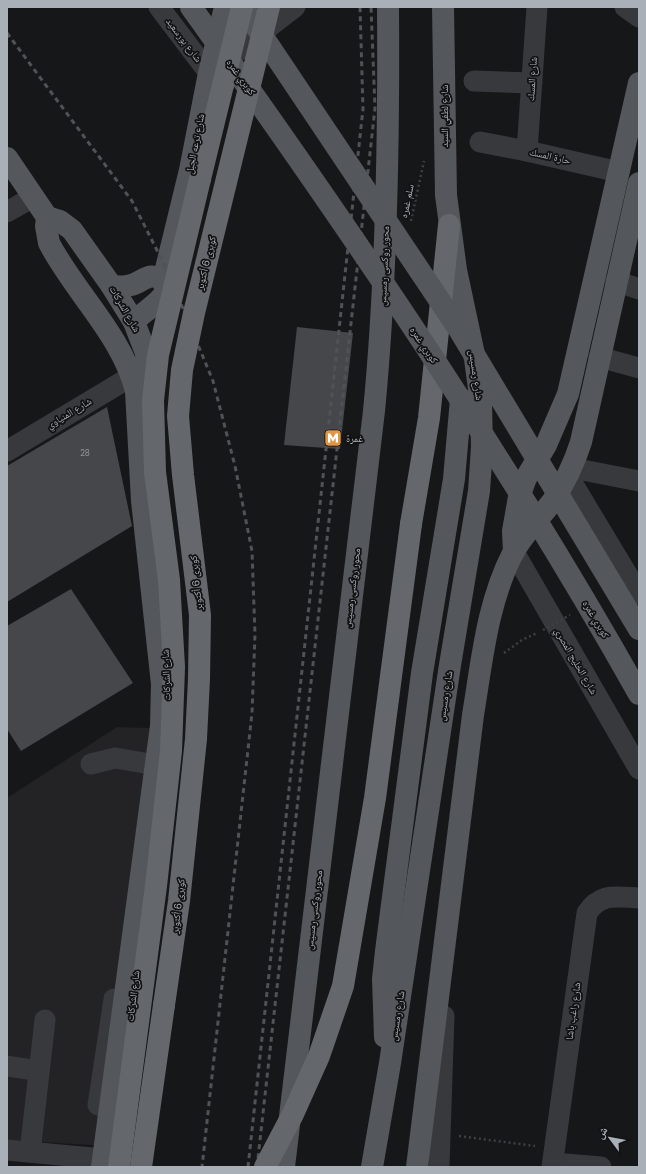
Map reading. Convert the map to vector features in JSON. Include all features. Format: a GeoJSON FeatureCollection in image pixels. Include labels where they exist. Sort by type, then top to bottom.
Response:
{"type":"FeatureCollection","features":[{"type":"Feature","properties":{"kind":"highway"},"geometry":{"type":"LineString","coordinates":[[109,1165],[156,886],[171,751],[173,651],[169,580],[155,472],[153,442],[153,400],[158,354],[243,7]]}},
{"type":"Feature","properties":{"kind":"highway","name":"كوبرى 6 أكتوبر"},"geometry":{"type":"LineString","coordinates":[[141,1167],[150,1096],[180,901],[198,709],[200,615],[182,476],[178,416],[182,370],[194,312],[269,7]]}},
{"type":"Feature","properties":{"kind":"highway"},"geometry":{"type":"LineString","coordinates":[[265,1167],[293,1114],[319,1056],[343,986],[375,798],[410,524],[428,418],[449,225]]}},
{"type":"Feature","properties":{"kind":"main road","name":"كوبري غمره"},"geometry":{"type":"LineString","coordinates":[[191,7],[285,138],[461,400],[587,605],[639,694]]}},
{"type":"Feature","properties":{"kind":"main road","name":"شارع ترعه الجبل"},"geometry":{"type":"LineString","coordinates":[[134,322],[145,310],[162,299],[166,290],[163,281],[190,170],[209,73],[225,7]]}},
{"type":"Feature","properties":{"kind":"main road"},"geometry":{"type":"LineString","coordinates":[[243,7],[460,331],[639,629]]}},
{"type":"Feature","properties":{"kind":"main road","name":"محور روكسى رمسيس"},"geometry":{"type":"LineString","coordinates":[[284,1167],[374,411],[382,328],[386,204],[388,7]]}},
{"type":"Feature","properties":{"kind":"main road","name":"شارع لطفي السيد"},"geometry":{"type":"LineString","coordinates":[[443,7],[444,161],[449,225]]}},
{"type":"Feature","properties":{"kind":"main road"},"geometry":{"type":"LineString","coordinates":[[514,552],[513,531],[519,497],[526,478],[546,445],[568,394],[639,83]]}},
{"type":"Feature","properties":{"kind":"main road","name":"شارع الشركات"},"geometry":{"type":"LineString","coordinates":[[7,158],[46,217],[47,235],[53,251],[116,345],[132,376],[136,391],[162,684],[161,726],[152,764],[114,1039],[109,1165]]}},
{"type":"Feature","properties":{"kind":"main road"},"geometry":{"type":"LineString","coordinates":[[417,1167],[481,669],[493,608],[501,580],[514,552],[532,526],[552,502],[570,472],[581,442],[589,400],[639,183]]}},
{"type":"Feature","properties":{"kind":"main road","name":"شارع الشركات"},"geometry":{"type":"LineString","coordinates":[[46,217],[60,221],[72,230],[111,285],[134,322],[146,353],[148,367],[145,432],[142,459],[168,672],[168,694],[162,773],[109,1165]]}},
{"type":"Feature","properties":{"kind":"main road","name":"شارع رمسيس"},"geometry":{"type":"LineString","coordinates":[[372,1167],[390,1062],[450,665],[479,491],[482,447],[481,403],[475,359],[456,270],[449,225]]}},
{"type":"Feature","properties":{"kind":"main road"},"geometry":{"type":"LineString","coordinates":[[111,285],[132,285],[148,276],[154,275],[163,281]]}},
{"type":"Feature","properties":{"kind":"main road"},"geometry":{"type":"LineString","coordinates":[[568,394],[589,400]]}},
{"type":"Feature","properties":{"kind":"main road"},"geometry":{"type":"LineString","coordinates":[[390,1062],[385,1035],[383,979],[422,674],[454,479],[461,400]]}},
{"type":"Feature","properties":{"kind":"street","name":"شارع بورسعيد"},"geometry":{"type":"LineString","coordinates":[[159,7],[209,73]]}},
{"type":"Feature","properties":{"kind":"street"},"geometry":{"type":"LineString","coordinates":[[209,73],[295,7]]}},
{"type":"Feature","properties":{"kind":"street","name":"شارع المسك"},"geometry":{"type":"LineString","coordinates":[[527,151],[537,7]]}},
{"type":"Feature","properties":{"kind":"street"},"geometry":{"type":"LineString","coordinates":[[625,7],[639,17]]}},
{"type":"Feature","properties":{"kind":"street"},"geometry":{"type":"LineString","coordinates":[[474,81],[532,83]]}},
{"type":"Feature","properties":{"kind":"street","name":"حارة المسك"},"geometry":{"type":"LineString","coordinates":[[480,142],[619,172]]}},
{"type":"Feature","properties":{"kind":"street"},"geometry":{"type":"LineString","coordinates":[[7,212],[33,197]]}},
{"type":"Feature","properties":{"kind":"street"},"geometry":{"type":"LineString","coordinates":[[616,281],[639,289]]}},
{"type":"Feature","properties":{"kind":"street"},"geometry":{"type":"LineString","coordinates":[[599,357],[639,368]]}},
{"type":"Feature","properties":{"kind":"street","name":"شارع المنياوي"},"geometry":{"type":"LineString","coordinates":[[7,451],[132,376]]}},
{"type":"Feature","properties":{"kind":"street"},"geometry":{"type":"LineString","coordinates":[[570,472],[639,481]]}},
{"type":"Feature","properties":{"kind":"street"},"geometry":{"type":"LineString","coordinates":[[570,472],[639,594]]}},
{"type":"Feature","properties":{"kind":"street","name":"شارع الخليج المصري"},"geometry":{"type":"LineString","coordinates":[[514,552],[639,769]]}},
{"type":"Feature","properties":{"kind":"street"},"geometry":{"type":"LineString","coordinates":[[91,764],[115,758],[152,764]]}},
{"type":"Feature","properties":{"kind":"street","name":"شارع راغب باشا"},"geometry":{"type":"LineString","coordinates":[[553,1159],[588,913],[598,900],[607,897],[639,898]]}},
{"type":"Feature","properties":{"kind":"street"},"geometry":{"type":"LineString","coordinates":[[439,1167],[448,921]]}},
{"type":"Feature","properties":{"kind":"street"},"geometry":{"type":"LineString","coordinates":[[30,1152],[45,1020]]}},
{"type":"Feature","properties":{"kind":"street"},"geometry":{"type":"LineString","coordinates":[[98,1105],[114,1039]]}},
{"type":"Feature","properties":{"kind":"street"},"geometry":{"type":"LineString","coordinates":[[7,1066],[39,1071]]}},
{"type":"Feature","properties":{"kind":"street"},"geometry":{"type":"LineString","coordinates":[[7,1150],[30,1152],[53,1161],[109,1165]]}},
{"type":"Feature","properties":{"kind":"street"},"geometry":{"type":"LineString","coordinates":[[553,1159],[601,1167]]}},
{"type":"Feature","properties":{"kind":"path","name":"سلم غمره"},"geometry":{"type":"LineString","coordinates":[[405,249],[425,156]]}},
{"type":"Feature","properties":{"kind":"path"},"geometry":{"type":"LineString","coordinates":[[481,669],[522,640],[587,605]]}},
{"type":"Feature","properties":{"kind":"path"},"geometry":{"type":"LineString","coordinates":[[440,1133],[553,1159]]}},
{"type":"Feature","properties":{"kind":"shaded area"},"geometry":{"type":"Polygon","coordinates":[[[117,727],[177,729],[125,1147],[7,1140],[7,798],[117,727]]]}},
{"type":"Feature","properties":{"kind":"building"},"geometry":{"type":"Polygon","coordinates":[[[297,327],[353,333],[340,449],[284,445],[297,327]]]}},
{"type":"Feature","properties":{"kind":"building"},"geometry":{"type":"Polygon","coordinates":[[[107,407],[132,526],[7,602],[7,466],[107,407]]]}},
{"type":"Feature","properties":{"kind":"building"},"geometry":{"type":"Polygon","coordinates":[[[71,589],[133,683],[21,751],[7,729],[7,626],[71,589]]]}},
{"type":"Feature","properties":{"kind":"railway"},"geometry":{"type":"LineString","coordinates":[[248,1167],[363,109],[360,7]]}},
{"type":"Feature","properties":{"kind":"railway"},"geometry":{"type":"LineString","coordinates":[[257,1167],[375,108],[371,7]]}},
{"type":"Feature","properties":{"kind":"railway"},"geometry":{"type":"LineString","coordinates":[[7,33],[132,201],[167,270],[213,381],[235,466],[252,551],[255,635],[252,713],[202,1167]]}},
{"type":"Feature","properties":{"kind":"place","name":"غمرة"},"geometry":{"type":"Point","coordinates":[333,438]}}]}
